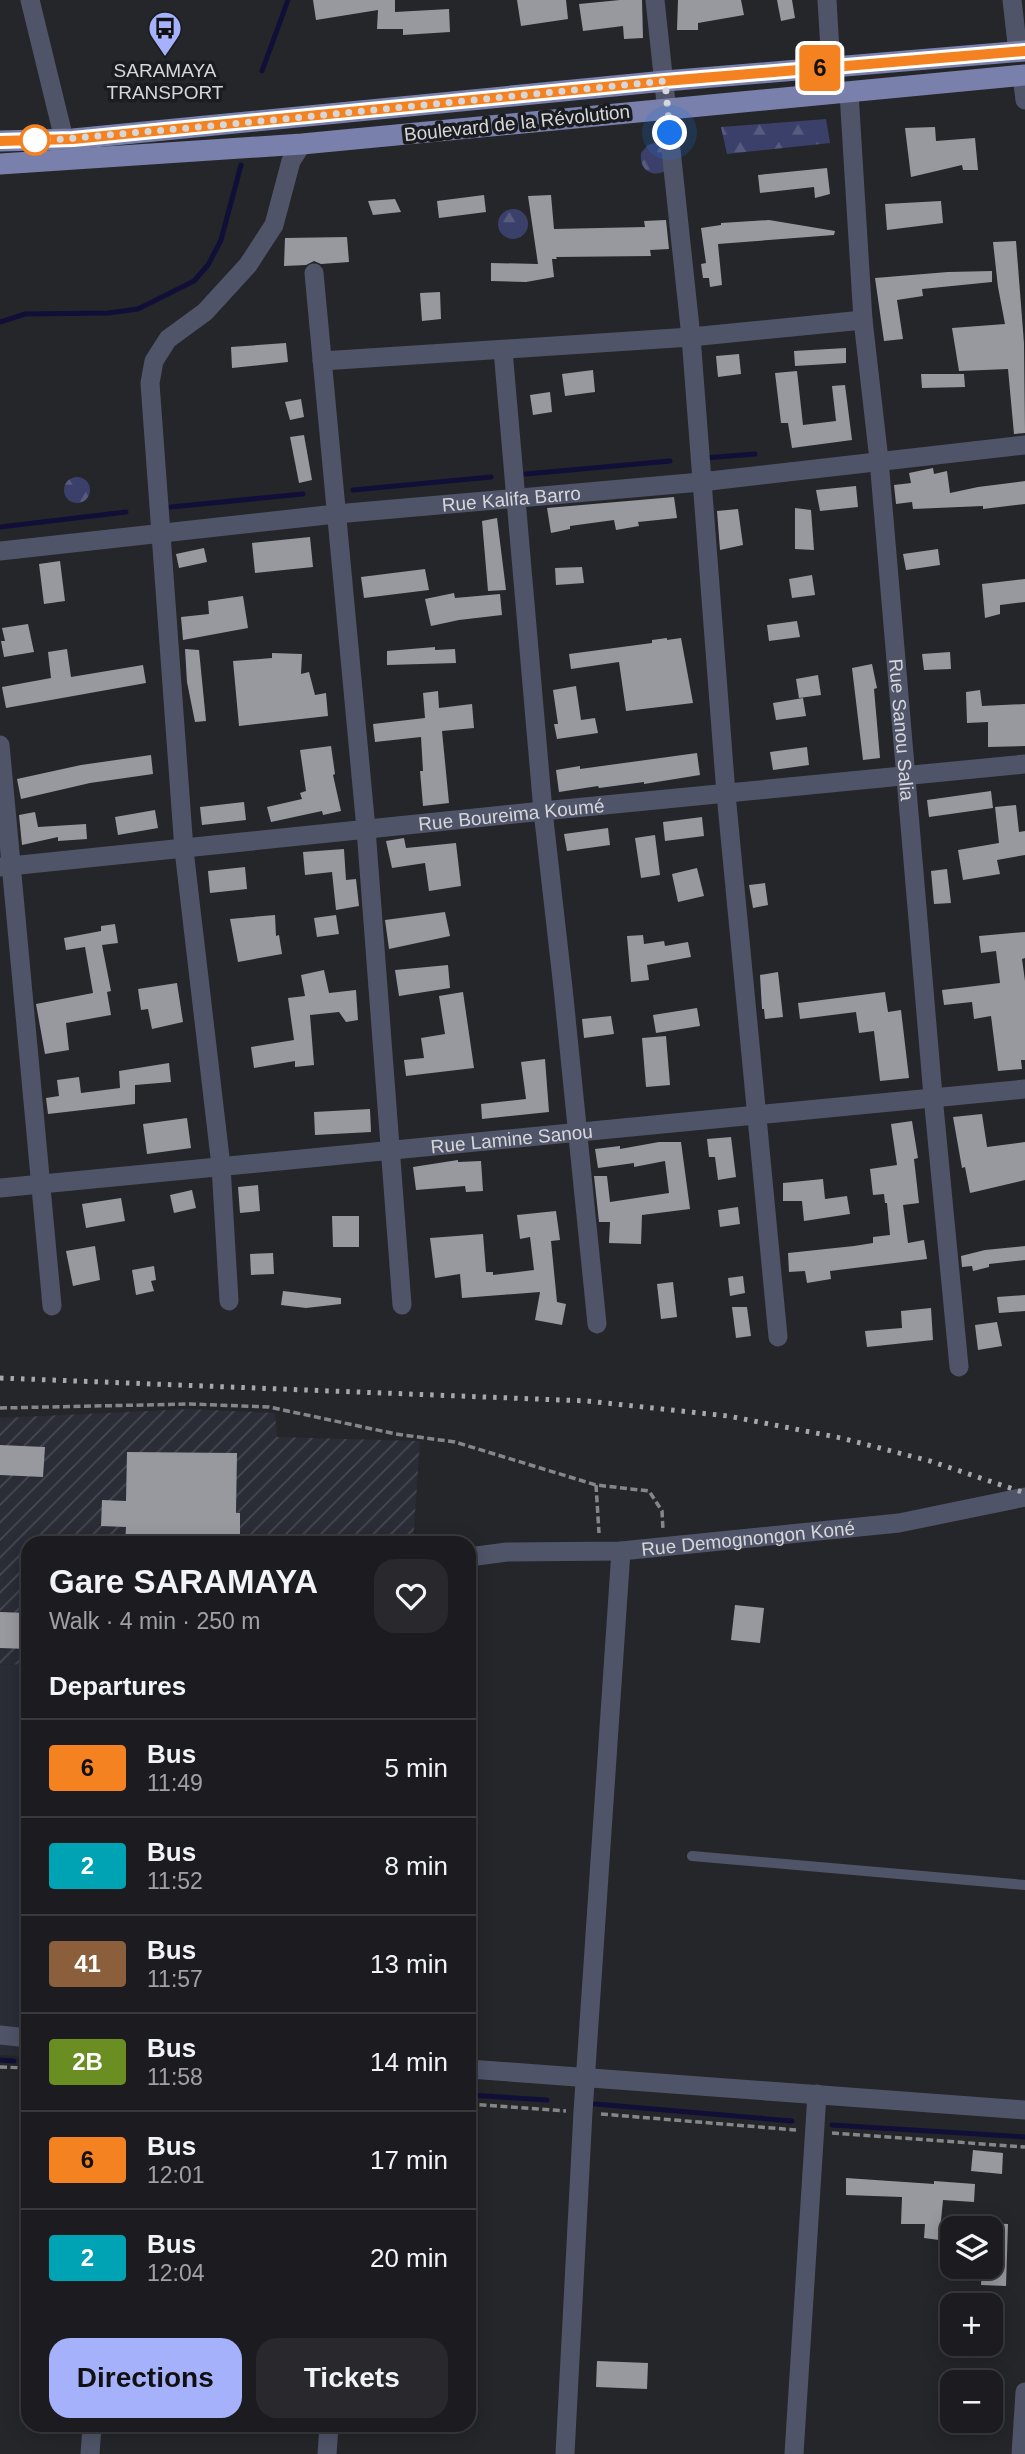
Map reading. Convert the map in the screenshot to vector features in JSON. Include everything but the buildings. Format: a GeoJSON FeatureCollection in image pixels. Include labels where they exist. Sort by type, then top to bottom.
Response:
{"type":"FeatureCollection","features":[{"type":"Feature","properties":{"kind":"main road","name":"Boulevard de la Révolution"},"geometry":{"type":"LineString","coordinates":[[0,141],[64,139],[665,81],[1021,51]]}},
{"type":"Feature","properties":{"kind":"main road","name":"Boulevard de la Révolution"},"geometry":{"type":"LineString","coordinates":[[0,164],[302,144],[1024,75]]}},
{"type":"Feature","properties":{"kind":"street"},"geometry":{"type":"LineString","coordinates":[[30,0],[64,139]]}},
{"type":"Feature","properties":{"kind":"street"},"geometry":{"type":"LineString","coordinates":[[655,0],[691,337],[726,794],[778,1337]]}},
{"type":"Feature","properties":{"kind":"street"},"geometry":{"type":"LineString","coordinates":[[827,0],[831,66]]}},
{"type":"Feature","properties":{"kind":"street"},"geometry":{"type":"LineString","coordinates":[[1013,0],[1021,51]]}},
{"type":"Feature","properties":{"kind":"street"},"geometry":{"type":"LineString","coordinates":[[1024,75],[1025,100]]}},
{"type":"Feature","properties":{"kind":"street","name":"Rue Sanou Salia"},"geometry":{"type":"LineString","coordinates":[[849,93],[863,320],[879,460],[959,1367]]}},
{"type":"Feature","properties":{"kind":"street"},"geometry":{"type":"LineString","coordinates":[[229,1301],[221,1166],[184,849],[150,383],[155,361],[168,339],[205,312],[248,265],[274,225],[291,161],[302,144]]}},
{"type":"Feature","properties":{"kind":"street"},"geometry":{"type":"LineString","coordinates":[[314,273],[366,829],[388,1149],[402,1305]]}},
{"type":"Feature","properties":{"kind":"street"},"geometry":{"type":"LineString","coordinates":[[322,360],[691,337],[863,320]]}},
{"type":"Feature","properties":{"kind":"street"},"geometry":{"type":"LineString","coordinates":[[503,350],[543,810],[597,1324]]}},
{"type":"Feature","properties":{"kind":"street","name":"Rue Kalifa Barro"},"geometry":{"type":"LineString","coordinates":[[0,551],[336,513],[701,482],[1025,445]]}},
{"type":"Feature","properties":{"kind":"street"},"geometry":{"type":"LineString","coordinates":[[0,745],[6,866],[42,1183],[52,1306]]}},
{"type":"Feature","properties":{"kind":"street","name":"Rue Boureima Koumé"},"geometry":{"type":"LineString","coordinates":[[6,866],[543,810],[1025,764]]}},
{"type":"Feature","properties":{"kind":"street","name":"Rue Lamine Sanou"},"geometry":{"type":"LineString","coordinates":[[0,1188],[577,1130],[1025,1089]]}},
{"type":"Feature","properties":{"kind":"street","name":"Rue Demognongon Koné"},"geometry":{"type":"LineString","coordinates":[[476,1556],[507,1552],[621,1551],[899,1523],[1025,1497]]}},
{"type":"Feature","properties":{"kind":"street"},"geometry":{"type":"LineString","coordinates":[[565,2454],[583,2112],[621,1551]]}},
{"type":"Feature","properties":{"kind":"street"},"geometry":{"type":"LineString","coordinates":[[0,2035],[21,2038]]}},
{"type":"Feature","properties":{"kind":"street"},"geometry":{"type":"LineString","coordinates":[[476,2070],[1025,2110]]}},
{"type":"Feature","properties":{"kind":"street"},"geometry":{"type":"LineString","coordinates":[[794,2454],[817,2094]]}},
{"type":"Feature","properties":{"kind":"street"},"geometry":{"type":"LineString","coordinates":[[1021,2454],[1025,2392]]}},
{"type":"Feature","properties":{"kind":"street"},"geometry":{"type":"LineString","coordinates":[[90,2454],[92,2432]]}},
{"type":"Feature","properties":{"kind":"street"},"geometry":{"type":"LineString","coordinates":[[327,2454],[329,2432]]}},
{"type":"Feature","properties":{"kind":"lane"},"geometry":{"type":"LineString","coordinates":[[692,1856],[1025,1885]]}},
{"type":"Feature","properties":{"kind":"path"},"geometry":{"type":"LineString","coordinates":[[0,1408],[190,1404],[269,1408],[396,1434],[455,1442],[596,1485],[649,1491],[662,1511],[665,1546]]}},
{"type":"Feature","properties":{"kind":"path"},"geometry":{"type":"LineString","coordinates":[[596,1485],[601,1552]]}},
{"type":"Feature","properties":{"kind":"path"},"geometry":{"type":"LineString","coordinates":[[0,2067],[21,2068]]}},
{"type":"Feature","properties":{"kind":"path"},"geometry":{"type":"LineString","coordinates":[[476,2104],[1025,2147]]}},
{"type":"Feature","properties":{"kind":"shaded area"},"geometry":{"type":"Polygon","coordinates":[[[189,1409],[275,1413],[277,1437],[420,1441],[413,1536],[21,1536],[21,1665],[0,1664],[0,1418],[189,1409]]]}},
{"type":"Feature","properties":{"kind":"shaded area"},"geometry":{"type":"Polygon","coordinates":[[[0,1664],[21,1665],[21,2056],[0,2055],[0,1664]]]}},
{"type":"Feature","properties":{"kind":"green space"},"geometry":{"type":"Polygon","coordinates":[[[826,119],[830,143],[727,154],[721,127],[826,119]]]}},
{"type":"Feature","properties":{"kind":"green space"},"geometry":{"type":"Polygon","coordinates":[[[654,143],[664,145],[667,170],[656,174],[644,168],[641,159],[641,153],[654,143]]]}},
{"type":"Feature","properties":{"kind":"green space"},"geometry":{"type":"Polygon","coordinates":[[[513,209],[523,214],[528,224],[523,234],[513,239],[503,234],[498,224],[503,214],[513,209]]]}},
{"type":"Feature","properties":{"kind":"green space"},"geometry":{"type":"Polygon","coordinates":[[[77,477],[86,481],[90,490],[86,499],[77,503],[68,499],[64,490],[68,481],[77,477]]]}},
{"type":"Feature","properties":{"kind":"waterway"},"geometry":{"type":"LineString","coordinates":[[262,71],[288,0]]}},
{"type":"Feature","properties":{"kind":"waterway"},"geometry":{"type":"LineString","coordinates":[[0,322],[25,314],[108,313],[138,309],[194,281],[208,265],[221,240],[241,165]]}},
{"type":"Feature","properties":{"kind":"waterway"},"geometry":{"type":"LineString","coordinates":[[705,458],[755,454]]}},
{"type":"Feature","properties":{"kind":"waterway"},"geometry":{"type":"LineString","coordinates":[[526,474],[670,461]]}},
{"type":"Feature","properties":{"kind":"waterway"},"geometry":{"type":"LineString","coordinates":[[353,490],[491,477]]}},
{"type":"Feature","properties":{"kind":"waterway"},"geometry":{"type":"LineString","coordinates":[[171,507],[303,494]]}},
{"type":"Feature","properties":{"kind":"waterway"},"geometry":{"type":"LineString","coordinates":[[0,527],[126,512]]}},
{"type":"Feature","properties":{"kind":"waterway"},"geometry":{"type":"LineString","coordinates":[[0,2060],[14,2061]]}},
{"type":"Feature","properties":{"kind":"waterway"},"geometry":{"type":"LineString","coordinates":[[476,2095],[547,2100]]}},
{"type":"Feature","properties":{"kind":"waterway"},"geometry":{"type":"LineString","coordinates":[[595,2104],[792,2121]]}},
{"type":"Feature","properties":{"kind":"waterway"},"geometry":{"type":"LineString","coordinates":[[832,2125],[1025,2137]]}},
{"type":"Feature","properties":{"kind":"railway"},"geometry":{"type":"LineString","coordinates":[[0,1378],[587,1401],[728,1416],[841,1438],[930,1461],[1025,1493]]}},
{"type":"Feature","properties":{"kind":"bus line","name":"6"},"geometry":{"type":"LineString","coordinates":[[0,141],[73,139],[665,81],[1025,51]]}},
{"type":"Feature","properties":{"kind":"place","name":"SARAMAYA TRANSPORT"},"geometry":{"type":"Point","coordinates":[165,58]}},
{"type":"Feature","properties":{"kind":"route"},"geometry":{"type":"LineString","coordinates":[[35,140],[232,124],[665,81],[670,133]]}}]}
